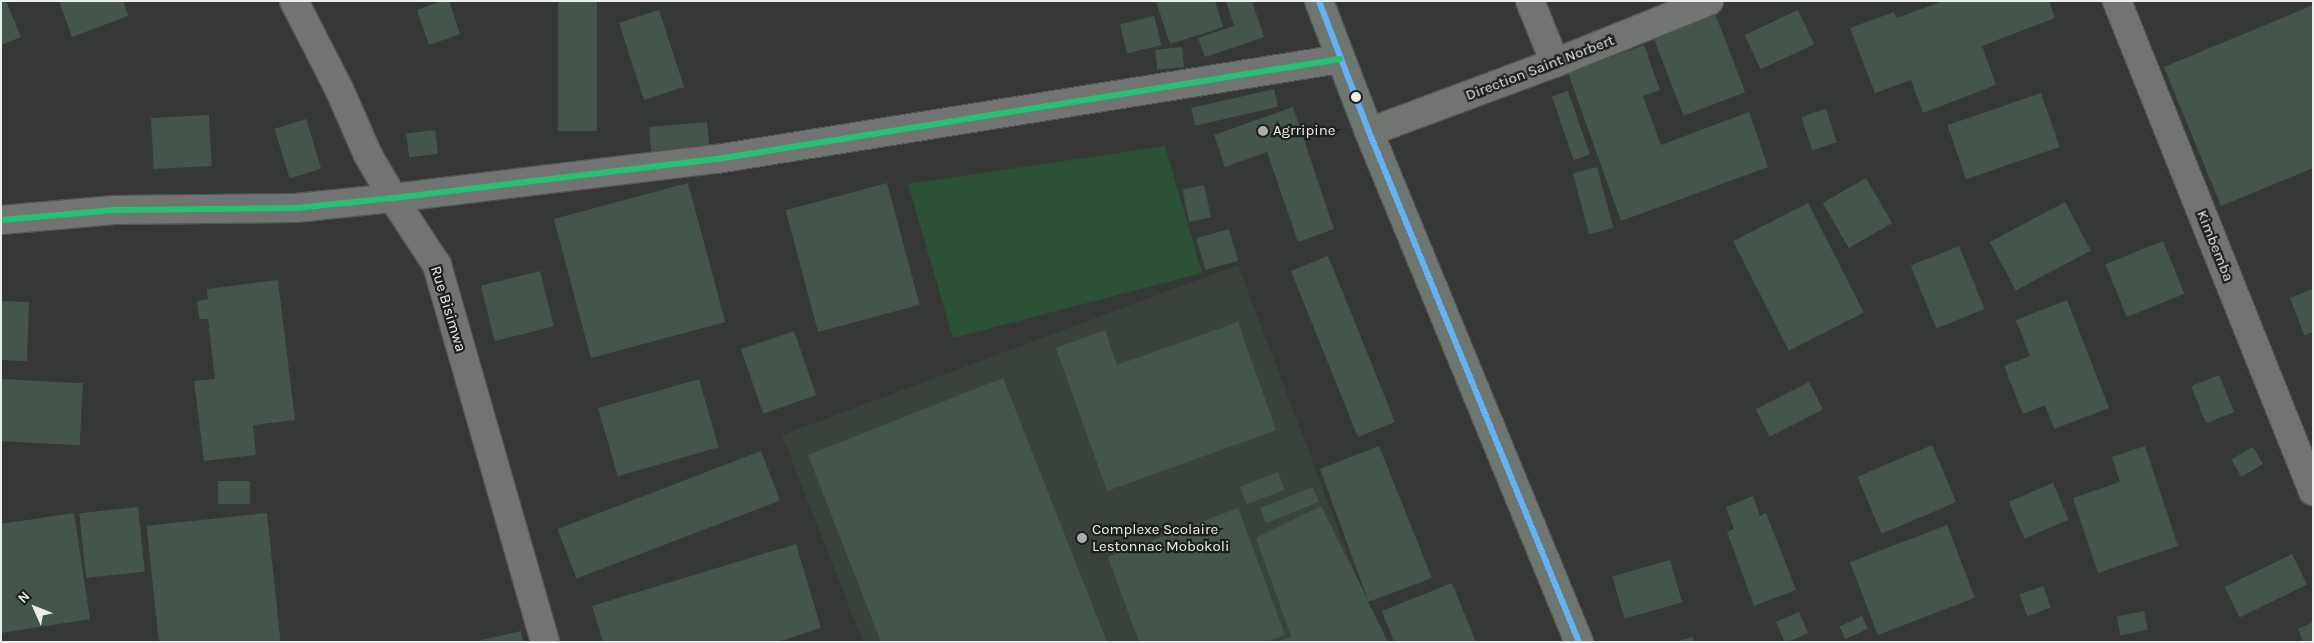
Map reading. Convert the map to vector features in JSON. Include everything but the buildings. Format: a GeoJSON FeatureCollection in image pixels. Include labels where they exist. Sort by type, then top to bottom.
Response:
{"type":"FeatureCollection","features":[{"type":"Feature","properties":{"kind":"highway"},"geometry":{"type":"LineString","coordinates":[[1318,1],[1369,132],[1579,642]]}},
{"type":"Feature","properties":{"kind":"street","name":"Rue Bisimwa"},"geometry":{"type":"LineString","coordinates":[[294,1],[339,89],[368,155],[393,198],[437,265],[544,642]]}},
{"type":"Feature","properties":{"kind":"street"},"geometry":{"type":"LineString","coordinates":[[1530,1],[1555,63]]}},
{"type":"Feature","properties":{"kind":"street","name":"Direction Saint Norbert"},"geometry":{"type":"LineString","coordinates":[[1369,132],[1555,63],[1709,1]]}},
{"type":"Feature","properties":{"kind":"street","name":"Kimbemba"},"geometry":{"type":"LineString","coordinates":[[2118,1],[2313,492]]}},
{"type":"Feature","properties":{"kind":"street"},"geometry":{"type":"LineString","coordinates":[[1,220],[114,210],[296,208],[393,198],[716,159],[1340,59]]}},
{"type":"Feature","properties":{"kind":"shaded area","name":"Complexe Scolaire Lestonnac Mobokoli"},"geometry":{"type":"Polygon","coordinates":[[[1238,265],[1381,642],[863,642],[782,435],[1238,265]]]}},
{"type":"Feature","properties":{"kind":"green space"},"geometry":{"type":"Polygon","coordinates":[[[1165,146],[1202,273],[953,338],[908,184],[1165,146]]]}},
{"type":"Feature","properties":{"kind":"transit line"},"geometry":{"type":"LineString","coordinates":[[1319,1],[1369,132],[1579,642]]}},
{"type":"Feature","properties":{"kind":"transit line"},"geometry":{"type":"LineString","coordinates":[[1,220],[115,210],[296,208],[393,198],[717,159],[1340,59]]}},
{"type":"Feature","properties":{"kind":"place","name":"Agrripine"},"geometry":{"type":"Point","coordinates":[1263,131]}},
{"type":"Feature","properties":{"kind":"place","name":"Complexe Scolaire Lestonnac Mobokoli"},"geometry":{"type":"Point","coordinates":[1082,538]}}]}
